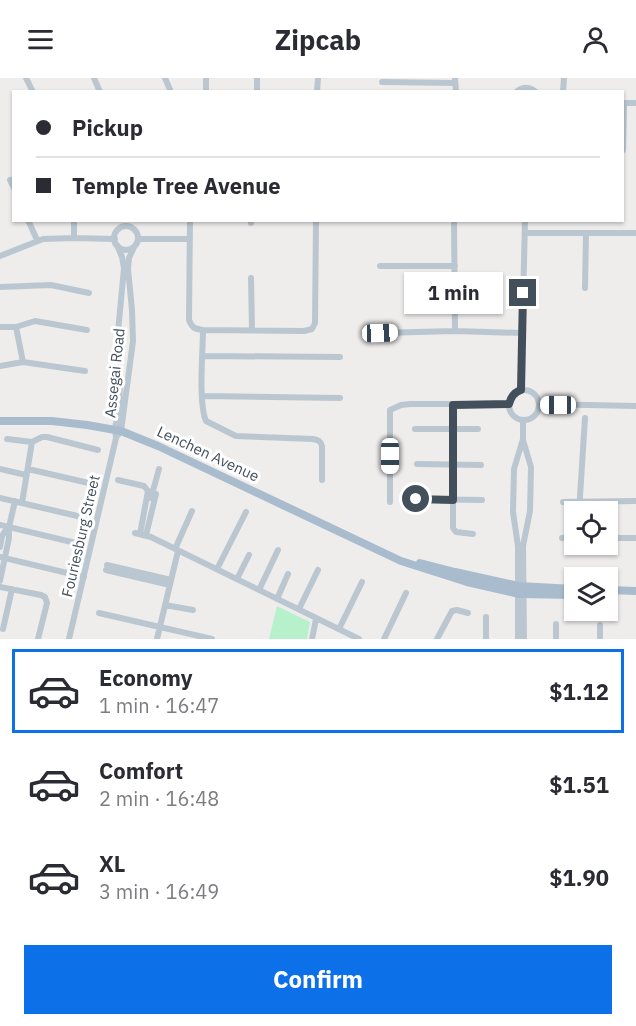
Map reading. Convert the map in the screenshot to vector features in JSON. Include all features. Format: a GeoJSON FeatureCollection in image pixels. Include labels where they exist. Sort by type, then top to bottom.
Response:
{"type":"FeatureCollection","features":[{"type":"Feature","properties":{"kind":"main road","name":"Lenchen Avenue"},"geometry":{"type":"LineString","coordinates":[[0,422],[52,421],[117,433],[159,446],[401,561],[438,574],[521,590],[564,594]]}},
{"type":"Feature","properties":{"kind":"main road","name":"Lenchen Avenue"},"geometry":{"type":"LineString","coordinates":[[521,590],[564,589]]}},
{"type":"Feature","properties":{"kind":"main road"},"geometry":{"type":"LineString","coordinates":[[618,591],[636,593]]}},
{"type":"Feature","properties":{"kind":"main road"},"geometry":{"type":"LineString","coordinates":[[618,594],[636,593]]}},
{"type":"Feature","properties":{"kind":"street"},"geometry":{"type":"LineString","coordinates":[[382,82],[455,80]]}},
{"type":"Feature","properties":{"kind":"street"},"geometry":{"type":"LineString","coordinates":[[10,180],[12,184]]}},
{"type":"Feature","properties":{"kind":"street"},"geometry":{"type":"LineString","coordinates":[[29,222],[38,240]]}},
{"type":"Feature","properties":{"kind":"street"},"geometry":{"type":"LineString","coordinates":[[74,222],[75,238]]}},
{"type":"Feature","properties":{"kind":"street"},"geometry":{"type":"LineString","coordinates":[[190,222],[189,320],[194,328],[307,331],[314,325],[316,222]]}},
{"type":"Feature","properties":{"kind":"street"},"geometry":{"type":"LineString","coordinates":[[454,222],[455,331]]}},
{"type":"Feature","properties":{"kind":"street"},"geometry":{"type":"LineString","coordinates":[[521,390],[525,222]]}},
{"type":"Feature","properties":{"kind":"street"},"geometry":{"type":"LineString","coordinates":[[126,224],[135,231],[138,239],[134,247],[127,250],[119,248],[116,242],[118,231],[126,224]]}},
{"type":"Feature","properties":{"kind":"street"},"geometry":{"type":"LineString","coordinates":[[525,232],[636,233]]}},
{"type":"Feature","properties":{"kind":"street"},"geometry":{"type":"LineString","coordinates":[[585,288],[586,233]]}},
{"type":"Feature","properties":{"kind":"street"},"geometry":{"type":"LineString","coordinates":[[0,256],[48,238],[116,242]]}},
{"type":"Feature","properties":{"kind":"street"},"geometry":{"type":"LineString","coordinates":[[138,239],[190,239]]}},
{"type":"Feature","properties":{"kind":"street","name":"Assegai Road"},"geometry":{"type":"LineString","coordinates":[[116,242],[124,268],[117,340],[120,386],[117,433]]}},
{"type":"Feature","properties":{"kind":"street","name":"Assegai Road"},"geometry":{"type":"LineString","coordinates":[[117,433],[133,341],[128,269],[129,258],[134,247]]}},
{"type":"Feature","properties":{"kind":"street"},"geometry":{"type":"LineString","coordinates":[[380,266],[455,266]]}},
{"type":"Feature","properties":{"kind":"street"},"geometry":{"type":"LineString","coordinates":[[252,278],[252,330]]}},
{"type":"Feature","properties":{"kind":"street"},"geometry":{"type":"LineString","coordinates":[[0,287],[51,285],[89,293]]}},
{"type":"Feature","properties":{"kind":"street"},"geometry":{"type":"LineString","coordinates":[[0,327],[16,327],[35,321],[87,330]]}},
{"type":"Feature","properties":{"kind":"street"},"geometry":{"type":"LineString","coordinates":[[16,327],[23,362]]}},
{"type":"Feature","properties":{"kind":"street"},"geometry":{"type":"LineString","coordinates":[[203,330],[202,396],[203,416],[206,421],[233,436],[320,441],[322,480]]}},
{"type":"Feature","properties":{"kind":"street"},"geometry":{"type":"LineString","coordinates":[[380,333],[455,331],[522,333]]}},
{"type":"Feature","properties":{"kind":"street"},"geometry":{"type":"LineString","coordinates":[[117,340],[133,341]]}},
{"type":"Feature","properties":{"kind":"street"},"geometry":{"type":"LineString","coordinates":[[203,356],[340,357]]}},
{"type":"Feature","properties":{"kind":"street"},"geometry":{"type":"LineString","coordinates":[[0,366],[23,362],[85,371]]}},
{"type":"Feature","properties":{"kind":"street"},"geometry":{"type":"LineString","coordinates":[[521,390],[530,391],[536,395],[539,404],[533,417],[523,420],[511,413],[509,404],[514,393],[521,390]]}},
{"type":"Feature","properties":{"kind":"street"},"geometry":{"type":"LineString","coordinates":[[202,396],[340,398]]}},
{"type":"Feature","properties":{"kind":"street"},"geometry":{"type":"LineString","coordinates":[[390,502],[390,410],[407,404],[509,404]]}},
{"type":"Feature","properties":{"kind":"street"},"geometry":{"type":"LineString","coordinates":[[539,404],[636,406]]}},
{"type":"Feature","properties":{"kind":"street"},"geometry":{"type":"LineString","coordinates":[[453,405],[453,531],[472,534]]}},
{"type":"Feature","properties":{"kind":"street"},"geometry":{"type":"LineString","coordinates":[[579,501],[585,418]]}},
{"type":"Feature","properties":{"kind":"street"},"geometry":{"type":"LineString","coordinates":[[518,639],[523,546],[530,512],[531,463],[523,440],[523,420]]}},
{"type":"Feature","properties":{"kind":"street"},"geometry":{"type":"LineString","coordinates":[[415,429],[478,429]]}},
{"type":"Feature","properties":{"kind":"street","name":"Fouriesburg Street"},"geometry":{"type":"LineString","coordinates":[[69,639],[117,433]]}},
{"type":"Feature","properties":{"kind":"street"},"geometry":{"type":"LineString","coordinates":[[7,439],[32,442],[47,437],[98,450]]}},
{"type":"Feature","properties":{"kind":"street"},"geometry":{"type":"LineString","coordinates":[[523,440],[514,465],[513,515],[518,546],[524,639]]}},
{"type":"Feature","properties":{"kind":"street"},"geometry":{"type":"LineString","coordinates":[[0,547],[2,536],[9,527],[18,502],[27,472],[32,442]]}},
{"type":"Feature","properties":{"kind":"street"},"geometry":{"type":"LineString","coordinates":[[417,464],[481,465]]}},
{"type":"Feature","properties":{"kind":"street"},"geometry":{"type":"LineString","coordinates":[[0,469],[93,484]]}},
{"type":"Feature","properties":{"kind":"street"},"geometry":{"type":"LineString","coordinates":[[141,534],[159,469]]}},
{"type":"Feature","properties":{"kind":"street"},"geometry":{"type":"LineString","coordinates":[[514,478],[530,477]]}},
{"type":"Feature","properties":{"kind":"street"},"geometry":{"type":"LineString","coordinates":[[118,480],[144,486],[148,491],[141,534]]}},
{"type":"Feature","properties":{"kind":"street"},"geometry":{"type":"LineString","coordinates":[[141,534],[158,485]]}},
{"type":"Feature","properties":{"kind":"street"},"geometry":{"type":"LineString","coordinates":[[0,498],[86,518]]}},
{"type":"Feature","properties":{"kind":"street"},"geometry":{"type":"LineString","coordinates":[[514,498],[530,498]]}},
{"type":"Feature","properties":{"kind":"street"},"geometry":{"type":"LineString","coordinates":[[416,499],[482,500]]}},
{"type":"Feature","properties":{"kind":"street"},"geometry":{"type":"LineString","coordinates":[[618,501],[636,501]]}},
{"type":"Feature","properties":{"kind":"street"},"geometry":{"type":"LineString","coordinates":[[157,639],[176,550],[192,511]]}},
{"type":"Feature","properties":{"kind":"street"},"geometry":{"type":"LineString","coordinates":[[217,570],[246,512]]}},
{"type":"Feature","properties":{"kind":"street"},"geometry":{"type":"LineString","coordinates":[[0,525],[80,544]]}},
{"type":"Feature","properties":{"kind":"street"},"geometry":{"type":"LineString","coordinates":[[0,581],[3,557],[9,538],[9,527]]}},
{"type":"Feature","properties":{"kind":"street"},"geometry":{"type":"LineString","coordinates":[[141,534],[359,639]]}},
{"type":"Feature","properties":{"kind":"street"},"geometry":{"type":"LineString","coordinates":[[618,538],[636,538]]}},
{"type":"Feature","properties":{"kind":"street"},"geometry":{"type":"LineString","coordinates":[[259,590],[278,550]]}},
{"type":"Feature","properties":{"kind":"street"},"geometry":{"type":"LineString","coordinates":[[237,579],[249,555]]}},
{"type":"Feature","properties":{"kind":"street"},"geometry":{"type":"LineString","coordinates":[[3,557],[84,577]]}},
{"type":"Feature","properties":{"kind":"street"},"geometry":{"type":"LineString","coordinates":[[106,568],[170,585]]}},
{"type":"Feature","properties":{"kind":"street"},"geometry":{"type":"LineString","coordinates":[[301,610],[318,570]]}},
{"type":"Feature","properties":{"kind":"street"},"geometry":{"type":"LineString","coordinates":[[277,599],[288,574]]}},
{"type":"Feature","properties":{"kind":"street"},"geometry":{"type":"LineString","coordinates":[[144,582],[170,585]]}},
{"type":"Feature","properties":{"kind":"street"},"geometry":{"type":"LineString","coordinates":[[339,629],[362,582]]}},
{"type":"Feature","properties":{"kind":"street"},"geometry":{"type":"LineString","coordinates":[[301,610],[316,583]]}},
{"type":"Feature","properties":{"kind":"street"},"geometry":{"type":"LineString","coordinates":[[0,587],[41,595],[47,599],[38,639]]}},
{"type":"Feature","properties":{"kind":"street"},"geometry":{"type":"LineString","coordinates":[[3,629],[12,589]]}},
{"type":"Feature","properties":{"kind":"street"},"geometry":{"type":"LineString","coordinates":[[386,639],[407,596]]}},
{"type":"Feature","properties":{"kind":"street"},"geometry":{"type":"LineString","coordinates":[[165,605],[193,610]]}},
{"type":"Feature","properties":{"kind":"street"},"geometry":{"type":"LineString","coordinates":[[435,639],[453,610],[468,614]]}},
{"type":"Feature","properties":{"kind":"street"},"geometry":{"type":"LineString","coordinates":[[99,613],[212,639]]}},
{"type":"Feature","properties":{"kind":"street"},"geometry":{"type":"LineString","coordinates":[[486,617],[486,639]]}},
{"type":"Feature","properties":{"kind":"street"},"geometry":{"type":"LineString","coordinates":[[312,639],[316,619]]}},
{"type":"Feature","properties":{"kind":"street"},"geometry":{"type":"LineString","coordinates":[[556,624],[556,639]]}},
{"type":"Feature","properties":{"kind":"street"},"geometry":{"type":"LineString","coordinates":[[600,625],[600,639]]}},
{"type":"Feature","properties":{"kind":"street"},"geometry":{"type":"LineString","coordinates":[[435,639],[440,626]]}},
{"type":"Feature","properties":{"kind":"green space"},"geometry":{"type":"Polygon","coordinates":[[[277,606],[310,622],[307,639],[269,639],[277,606]]]}},
{"type":"Feature","properties":{"kind":"route"},"geometry":{"type":"LineString","coordinates":[[416,499],[453,500],[453,405],[509,404],[514,393],[521,390],[523,293]]}}]}
